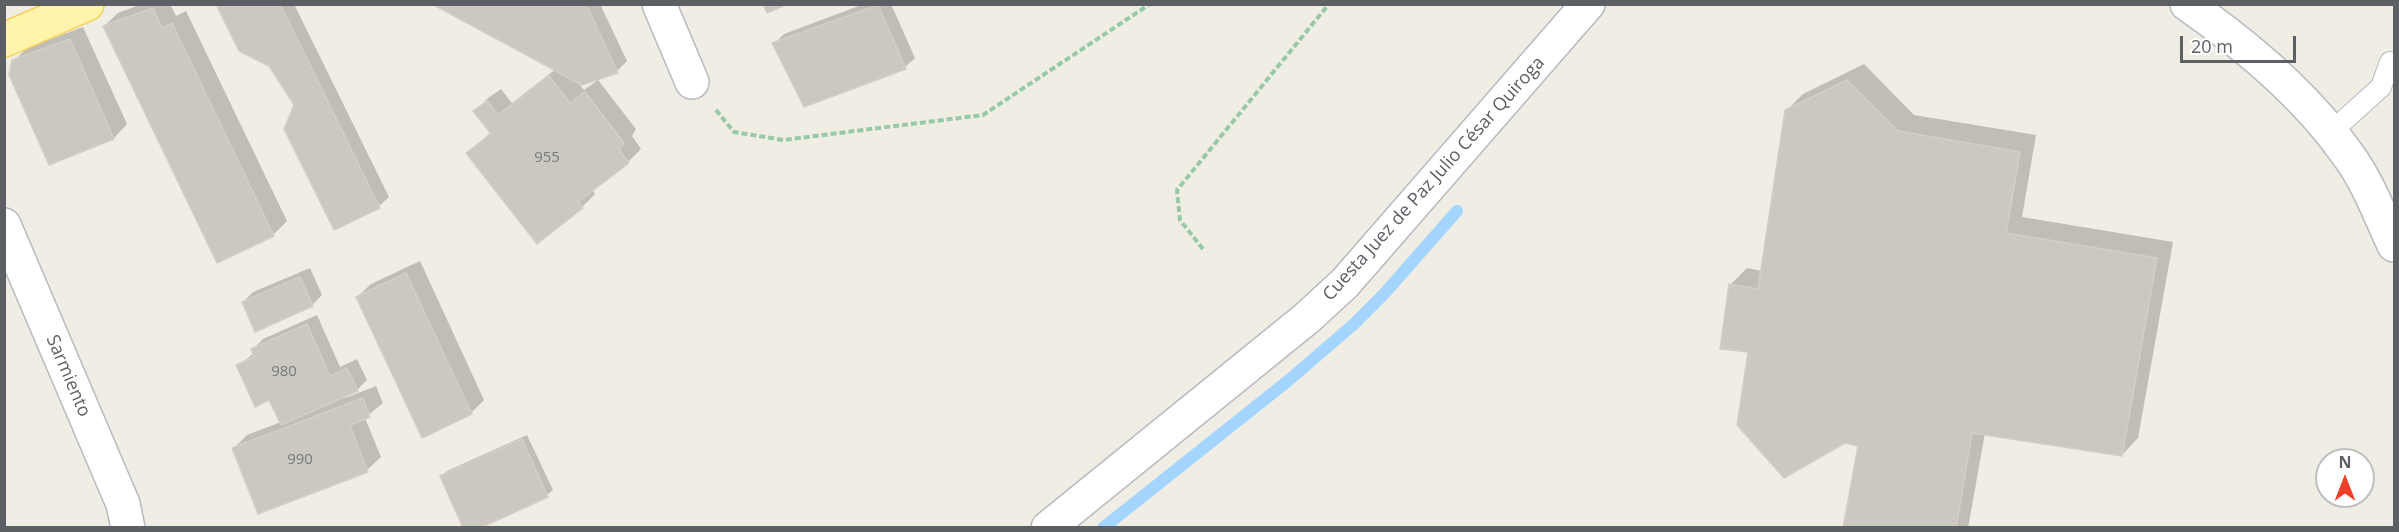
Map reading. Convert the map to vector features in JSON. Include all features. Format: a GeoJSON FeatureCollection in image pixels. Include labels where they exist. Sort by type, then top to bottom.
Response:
{"type":"FeatureCollection","features":[{"type":"Feature","properties":{"kind":"main road"},"geometry":{"type":"LineString","coordinates":[[4,40],[87,4]]}},
{"type":"Feature","properties":{"kind":"street"},"geometry":{"type":"LineString","coordinates":[[659,4],[692,82]]}},
{"type":"Feature","properties":{"kind":"street","name":"Cuesta Juez de Paz Julio César Quiroga"},"geometry":{"type":"LineString","coordinates":[[1048,528],[1298,326],[1332,295],[1362,264],[1588,4]]}},
{"type":"Feature","properties":{"kind":"street"},"geometry":{"type":"LineString","coordinates":[[2187,4],[2268,69],[2331,132],[2349,156],[2364,182],[2394,245]]}},
{"type":"Feature","properties":{"kind":"street","name":"Sarmiento"},"geometry":{"type":"LineString","coordinates":[[4,225],[123,504],[128,528]]}},
{"type":"Feature","properties":{"kind":"lane"},"geometry":{"type":"LineString","coordinates":[[2331,132],[2381,87],[2390,62]]}},
{"type":"Feature","properties":{"kind":"path"},"geometry":{"type":"LineString","coordinates":[[692,82],[734,132],[783,140],[983,115],[1150,4]]}},
{"type":"Feature","properties":{"kind":"path"},"geometry":{"type":"LineString","coordinates":[[1203,249],[1180,220],[1178,190],[1329,4]]}},
{"type":"Feature","properties":{"kind":"building"},"geometry":{"type":"Polygon","coordinates":[[[216,4],[280,4],[380,208],[334,230],[284,129],[294,105],[269,66],[239,51],[216,4]]]}},
{"type":"Feature","properties":{"kind":"building"},"geometry":{"type":"Polygon","coordinates":[[[432,4],[586,4],[618,73],[582,85],[432,4]]]}},
{"type":"Feature","properties":{"kind":"building"},"geometry":{"type":"Polygon","coordinates":[[[763,4],[788,4],[767,13],[763,4]]]}},
{"type":"Feature","properties":{"kind":"building"},"geometry":{"type":"Polygon","coordinates":[[[878,5],[906,69],[804,107],[772,43],[878,5]]]}},
{"type":"Feature","properties":{"kind":"building"},"geometry":{"type":"Polygon","coordinates":[[[153,8],[162,28],[172,23],[274,236],[217,263],[103,26],[153,8]]]}},
{"type":"Feature","properties":{"kind":"building"},"geometry":{"type":"Polygon","coordinates":[[[70,39],[114,139],[49,165],[9,75],[12,60],[70,39]]]}},
{"type":"Feature","properties":{"kind":"building"},"geometry":{"type":"Polygon","coordinates":[[[549,76],[570,103],[585,92],[624,143],[619,150],[629,163],[578,202],[583,208],[537,244],[466,153],[491,134],[473,111],[487,101],[498,115],[549,76]]]}},
{"type":"Feature","properties":{"kind":"building"},"geometry":{"type":"Polygon","coordinates":[[[1847,80],[1898,131],[2020,152],[2006,233],[2157,258],[2122,456],[1972,433],[1956,528],[1843,528],[1858,446],[1845,443],[1784,478],[1737,425],[1748,352],[1720,349],[1729,284],[1758,289],[1785,110],[1847,80]]]}},
{"type":"Feature","properties":{"kind":"building"},"geometry":{"type":"Polygon","coordinates":[[[406,273],[472,414],[422,438],[356,297],[406,273]]]}},
{"type":"Feature","properties":{"kind":"building"},"geometry":{"type":"Polygon","coordinates":[[[300,277],[313,306],[255,332],[242,302],[300,277]]]}},
{"type":"Feature","properties":{"kind":"building"},"geometry":{"type":"Polygon","coordinates":[[[307,324],[330,376],[347,368],[358,391],[281,425],[269,400],[255,407],[236,365],[254,357],[251,349],[307,324]]]}},
{"type":"Feature","properties":{"kind":"building"},"geometry":{"type":"Polygon","coordinates":[[[363,398],[370,417],[350,425],[368,472],[258,514],[232,448],[363,398]]]}},
{"type":"Feature","properties":{"kind":"building"},"geometry":{"type":"Polygon","coordinates":[[[522,439],[548,497],[480,528],[463,528],[440,476],[522,439]]]}},
{"type":"Feature","properties":{"kind":"waterway"},"geometry":{"type":"LineString","coordinates":[[1103,528],[1289,380],[1354,324],[1384,294],[1457,211]]}}]}
